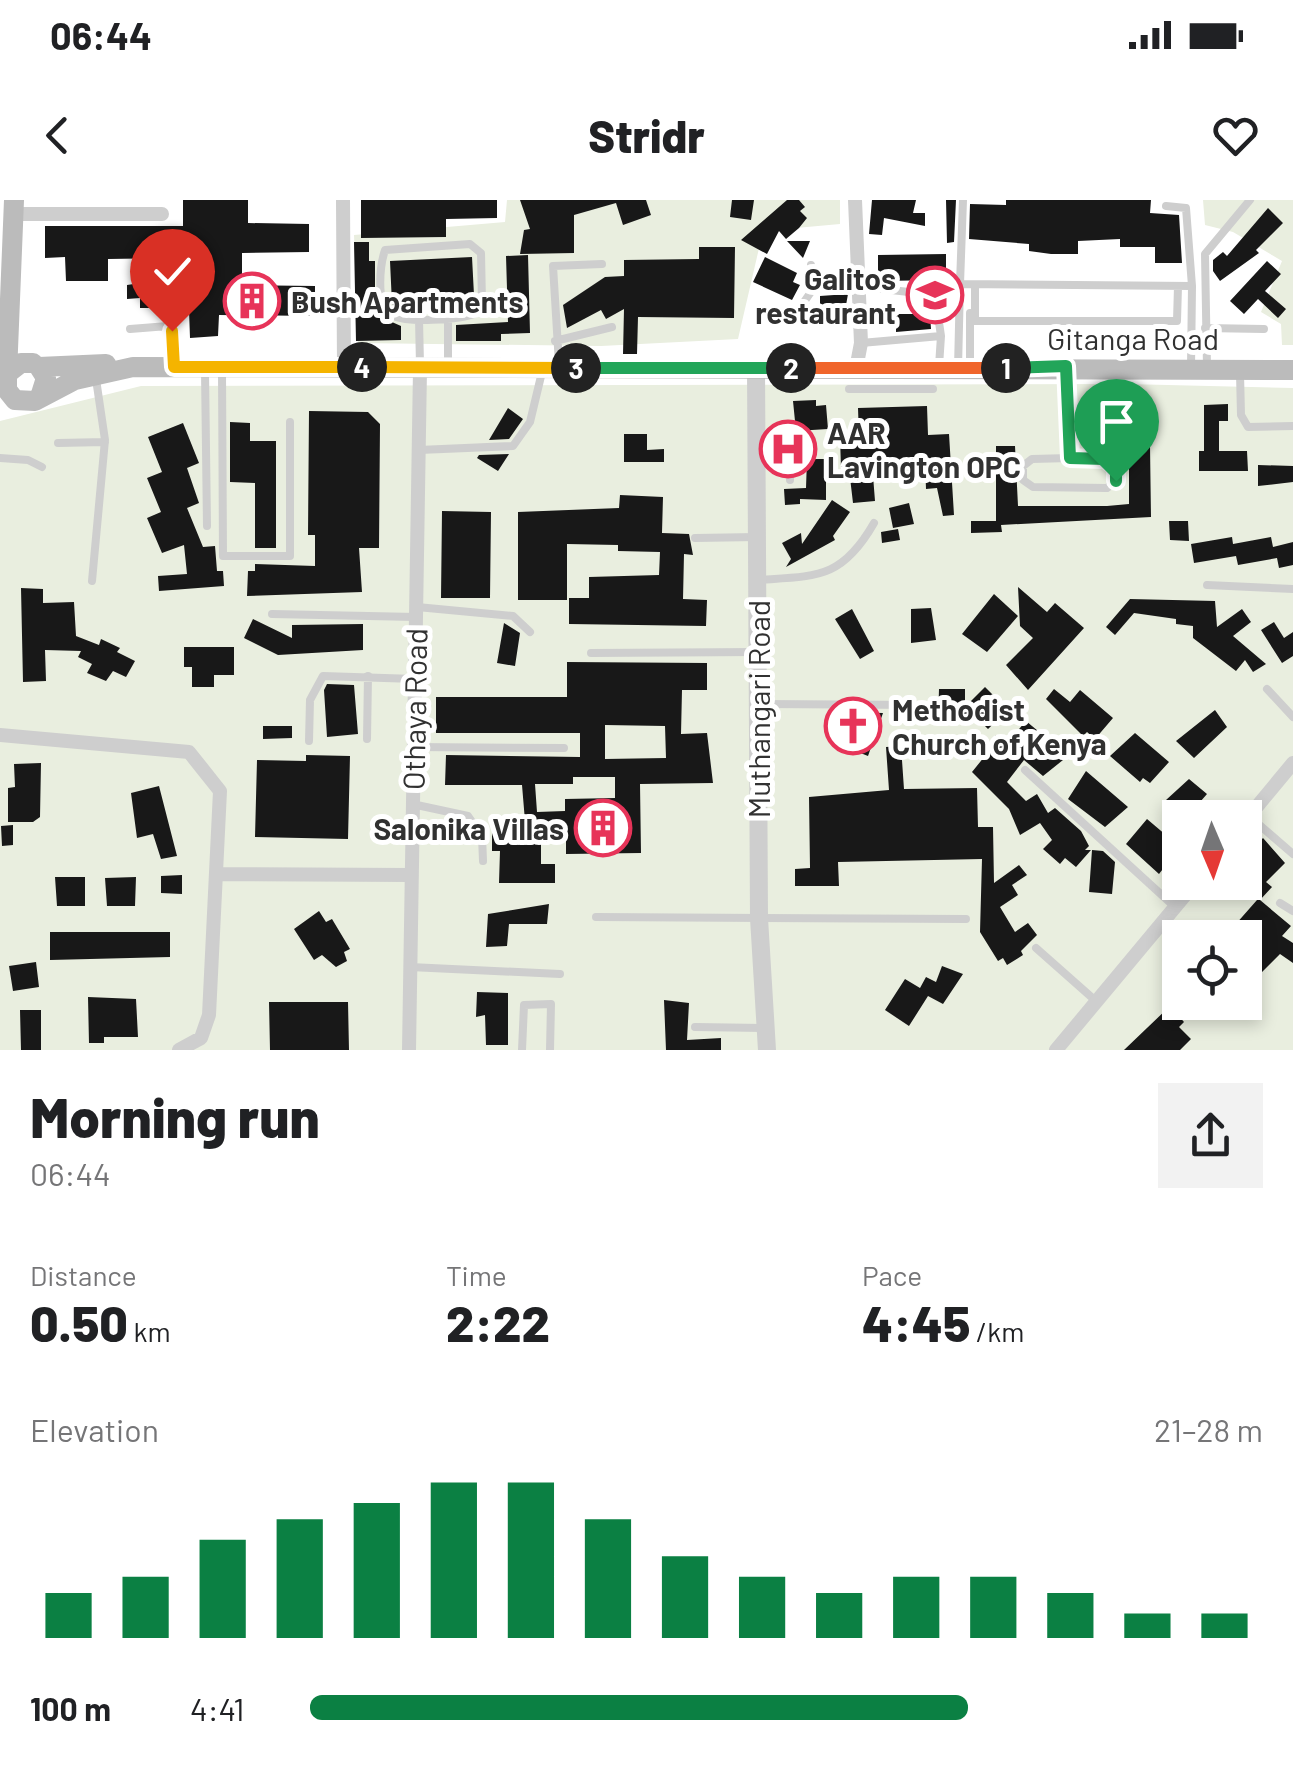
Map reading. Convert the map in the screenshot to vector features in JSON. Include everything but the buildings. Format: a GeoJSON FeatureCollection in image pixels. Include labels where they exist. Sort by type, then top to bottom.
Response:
{"type":"FeatureCollection","features":[{"type":"Feature","properties":{"kind":"main road"},"geometry":{"type":"LineString","coordinates":[[12,282],[18,342],[46,378],[34,400],[10,396],[4,378],[14,207]]}},
{"type":"Feature","properties":{"kind":"main road","name":"Gitanga Road"},"geometry":{"type":"LineString","coordinates":[[4,378],[15,365],[756,367],[853,379],[1066,366],[1293,370]]}},
{"type":"Feature","properties":{"kind":"main road","name":"Gitanga Road"},"geometry":{"type":"LineString","coordinates":[[0,406],[34,400],[95,374],[133,367]]}},
{"type":"Feature","properties":{"kind":"street"},"geometry":{"type":"LineString","coordinates":[[343,200],[344,367]]}},
{"type":"Feature","properties":{"kind":"street"},"geometry":{"type":"LineString","coordinates":[[853,379],[861,343],[855,200]]}},
{"type":"Feature","properties":{"kind":"street"},"geometry":{"type":"LineString","coordinates":[[14,207],[98,206],[162,214]]}},
{"type":"Feature","properties":{"kind":"street","name":"Muthangari Road"},"geometry":{"type":"LineString","coordinates":[[756,367],[759,918],[767,1050]]}},
{"type":"Feature","properties":{"kind":"street","name":"Othaya Road"},"geometry":{"type":"LineString","coordinates":[[409,1050],[420,369]]}},
{"type":"Feature","properties":{"kind":"street"},"geometry":{"type":"LineString","coordinates":[[0,735],[189,752],[220,791],[209,1014],[201,1038],[179,1050]]}},
{"type":"Feature","properties":{"kind":"street"},"geometry":{"type":"LineString","coordinates":[[1262,801],[1293,764]]}},
{"type":"Feature","properties":{"kind":"street"},"geometry":{"type":"LineString","coordinates":[[218,874],[410,875]]}},
{"type":"Feature","properties":{"kind":"street"},"geometry":{"type":"LineString","coordinates":[[1056,1050],[1182,900]]}},
{"type":"Feature","properties":{"kind":"lane"},"geometry":{"type":"LineString","coordinates":[[950,374],[973,321],[963,200]]}},
{"type":"Feature","properties":{"kind":"lane"},"geometry":{"type":"LineString","coordinates":[[1199,368],[1205,328],[1205,254],[1250,200]]}},
{"type":"Feature","properties":{"kind":"lane"},"geometry":{"type":"LineString","coordinates":[[1166,206],[1186,208],[1191,322],[1199,368]]}},
{"type":"Feature","properties":{"kind":"lane"},"geometry":{"type":"LineString","coordinates":[[477,246],[481,253],[480,310],[448,319],[397,318],[384,305],[385,250],[477,246]]}},
{"type":"Feature","properties":{"kind":"lane"},"geometry":{"type":"LineString","coordinates":[[419,450],[513,446],[530,422],[551,368],[555,342],[553,266],[602,264]]}},
{"type":"Feature","properties":{"kind":"lane"},"geometry":{"type":"LineString","coordinates":[[810,313],[804,302],[812,289],[811,265]]}},
{"type":"Feature","properties":{"kind":"lane"},"geometry":{"type":"LineString","coordinates":[[968,285],[1192,286]]}},
{"type":"Feature","properties":{"kind":"lane"},"geometry":{"type":"LineString","coordinates":[[950,374],[968,285]]}},
{"type":"Feature","properties":{"kind":"lane"},"geometry":{"type":"LineString","coordinates":[[812,289],[856,286],[935,295],[950,374]]}},
{"type":"Feature","properties":{"kind":"lane"},"geometry":{"type":"LineString","coordinates":[[1177,322],[1178,286]]}},
{"type":"Feature","properties":{"kind":"lane"},"geometry":{"type":"LineString","coordinates":[[418,319],[420,369]]}},
{"type":"Feature","properties":{"kind":"lane"},"geometry":{"type":"LineString","coordinates":[[448,319],[448,368]]}},
{"type":"Feature","properties":{"kind":"lane"},"geometry":{"type":"LineString","coordinates":[[959,321],[1191,322]]}},
{"type":"Feature","properties":{"kind":"lane"},"geometry":{"type":"LineString","coordinates":[[130,329],[168,326],[174,367]]}},
{"type":"Feature","properties":{"kind":"lane"},"geometry":{"type":"LineString","coordinates":[[555,342],[612,327]]}},
{"type":"Feature","properties":{"kind":"lane"},"geometry":{"type":"LineString","coordinates":[[1205,328],[1264,329]]}},
{"type":"Feature","properties":{"kind":"lane"},"geometry":{"type":"LineString","coordinates":[[861,343],[941,336]]}},
{"type":"Feature","properties":{"kind":"lane"},"geometry":{"type":"LineString","coordinates":[[1066,366],[1070,458]]}},
{"type":"Feature","properties":{"kind":"lane"},"geometry":{"type":"LineString","coordinates":[[213,367],[222,556],[290,556],[290,422]]}},
{"type":"Feature","properties":{"kind":"lane"},"geometry":{"type":"LineString","coordinates":[[208,526],[213,367]]}},
{"type":"Feature","properties":{"kind":"lane"},"geometry":{"type":"LineString","coordinates":[[1240,369],[1241,415],[1248,428],[1293,426]]}},
{"type":"Feature","properties":{"kind":"lane"},"geometry":{"type":"LineString","coordinates":[[92,581],[104,442],[95,374]]}},
{"type":"Feature","properties":{"kind":"lane"},"geometry":{"type":"LineString","coordinates":[[790,480],[790,460],[801,448],[802,436]]}},
{"type":"Feature","properties":{"kind":"lane"},"geometry":{"type":"LineString","coordinates":[[58,443],[104,442]]}},
{"type":"Feature","properties":{"kind":"lane"},"geometry":{"type":"LineString","coordinates":[[0,458],[28,460],[42,467]]}},
{"type":"Feature","properties":{"kind":"lane"},"geometry":{"type":"LineString","coordinates":[[1070,458],[1105,459],[1116,467],[1116,481],[1107,488],[1034,488],[1023,480],[1023,466],[1032,459],[1070,458]]}},
{"type":"Feature","properties":{"kind":"lane"},"geometry":{"type":"LineString","coordinates":[[758,462],[790,460]]}},
{"type":"Feature","properties":{"kind":"lane"},"geometry":{"type":"LineString","coordinates":[[758,580],[812,577],[840,567],[860,548],[874,523]]}},
{"type":"Feature","properties":{"kind":"lane"},"geometry":{"type":"LineString","coordinates":[[695,538],[757,537]]}},
{"type":"Feature","properties":{"kind":"lane"},"geometry":{"type":"LineString","coordinates":[[1207,585],[1293,588]]}},
{"type":"Feature","properties":{"kind":"lane"},"geometry":{"type":"LineString","coordinates":[[272,614],[417,612],[512,616],[530,632]]}},
{"type":"Feature","properties":{"kind":"lane"},"geometry":{"type":"LineString","coordinates":[[591,653],[757,652]]}},
{"type":"Feature","properties":{"kind":"lane"},"geometry":{"type":"LineString","coordinates":[[309,741],[310,700],[323,676],[415,679]]}},
{"type":"Feature","properties":{"kind":"lane"},"geometry":{"type":"LineString","coordinates":[[367,739],[368,676]]}},
{"type":"Feature","properties":{"kind":"lane"},"geometry":{"type":"LineString","coordinates":[[1268,689],[1293,717]]}},
{"type":"Feature","properties":{"kind":"lane"},"geometry":{"type":"LineString","coordinates":[[758,704],[922,705]]}},
{"type":"Feature","properties":{"kind":"lane"},"geometry":{"type":"LineString","coordinates":[[413,746],[564,748]]}},
{"type":"Feature","properties":{"kind":"lane"},"geometry":{"type":"LineString","coordinates":[[1025,770],[1176,908]]}},
{"type":"Feature","properties":{"kind":"lane"},"geometry":{"type":"LineString","coordinates":[[412,804],[468,816],[482,836],[484,861]]}},
{"type":"Feature","properties":{"kind":"lane"},"geometry":{"type":"LineString","coordinates":[[1262,830],[1293,854]]}},
{"type":"Feature","properties":{"kind":"lane"},"geometry":{"type":"LineString","coordinates":[[1280,902],[1293,911]]}},
{"type":"Feature","properties":{"kind":"lane"},"geometry":{"type":"LineString","coordinates":[[596,918],[966,919]]}},
{"type":"Feature","properties":{"kind":"lane"},"geometry":{"type":"LineString","coordinates":[[1036,948],[1097,1002]]}},
{"type":"Feature","properties":{"kind":"lane"},"geometry":{"type":"LineString","coordinates":[[410,966],[560,974]]}},
{"type":"Feature","properties":{"kind":"lane"},"geometry":{"type":"LineString","coordinates":[[522,1050],[524,1005],[530,1002],[551,1004],[550,1050]]}},
{"type":"Feature","properties":{"kind":"lane"},"geometry":{"type":"LineString","coordinates":[[696,1027],[763,1028]]}},
{"type":"Feature","properties":{"kind":"shaded area"},"geometry":{"type":"Polygon","coordinates":[[[507,200],[840,200],[840,224],[763,231],[738,339],[601,346],[358,343],[354,235],[505,222],[507,200]]]}},
{"type":"Feature","properties":{"kind":"shaded area"},"geometry":{"type":"Polygon","coordinates":[[[1203,200],[1293,200],[1293,345],[1282,345],[1281,324],[1261,312],[1282,261],[1233,232],[1205,225],[1203,200]]]}},
{"type":"Feature","properties":{"kind":"shaded area"},"geometry":{"type":"Polygon","coordinates":[[[1126,384],[1293,388],[1293,1050],[0,1050],[0,421],[141,386],[1126,384]]]}},
{"type":"Feature","properties":{"kind":"place","name":"Galitos restaurant"},"geometry":{"type":"Point","coordinates":[935,295]}},
{"type":"Feature","properties":{"kind":"place","name":"Bush Apartments"},"geometry":{"type":"Point","coordinates":[252,301]}},
{"type":"Feature","properties":{"kind":"place","name":"AAR Lavington OPC"},"geometry":{"type":"Point","coordinates":[788,449]}},
{"type":"Feature","properties":{"kind":"place","name":"Methodist Church of Kenya"},"geometry":{"type":"Point","coordinates":[853,726]}},
{"type":"Feature","properties":{"kind":"place","name":"Salonika Villas"},"geometry":{"type":"Point","coordinates":[603,828]}},
{"type":"Feature","properties":{"kind":"route"},"geometry":{"type":"LineString","coordinates":[[172,331],[174,367],[1066,366],[1070,458],[1105,459],[1116,467],[1116,481]]}}]}
